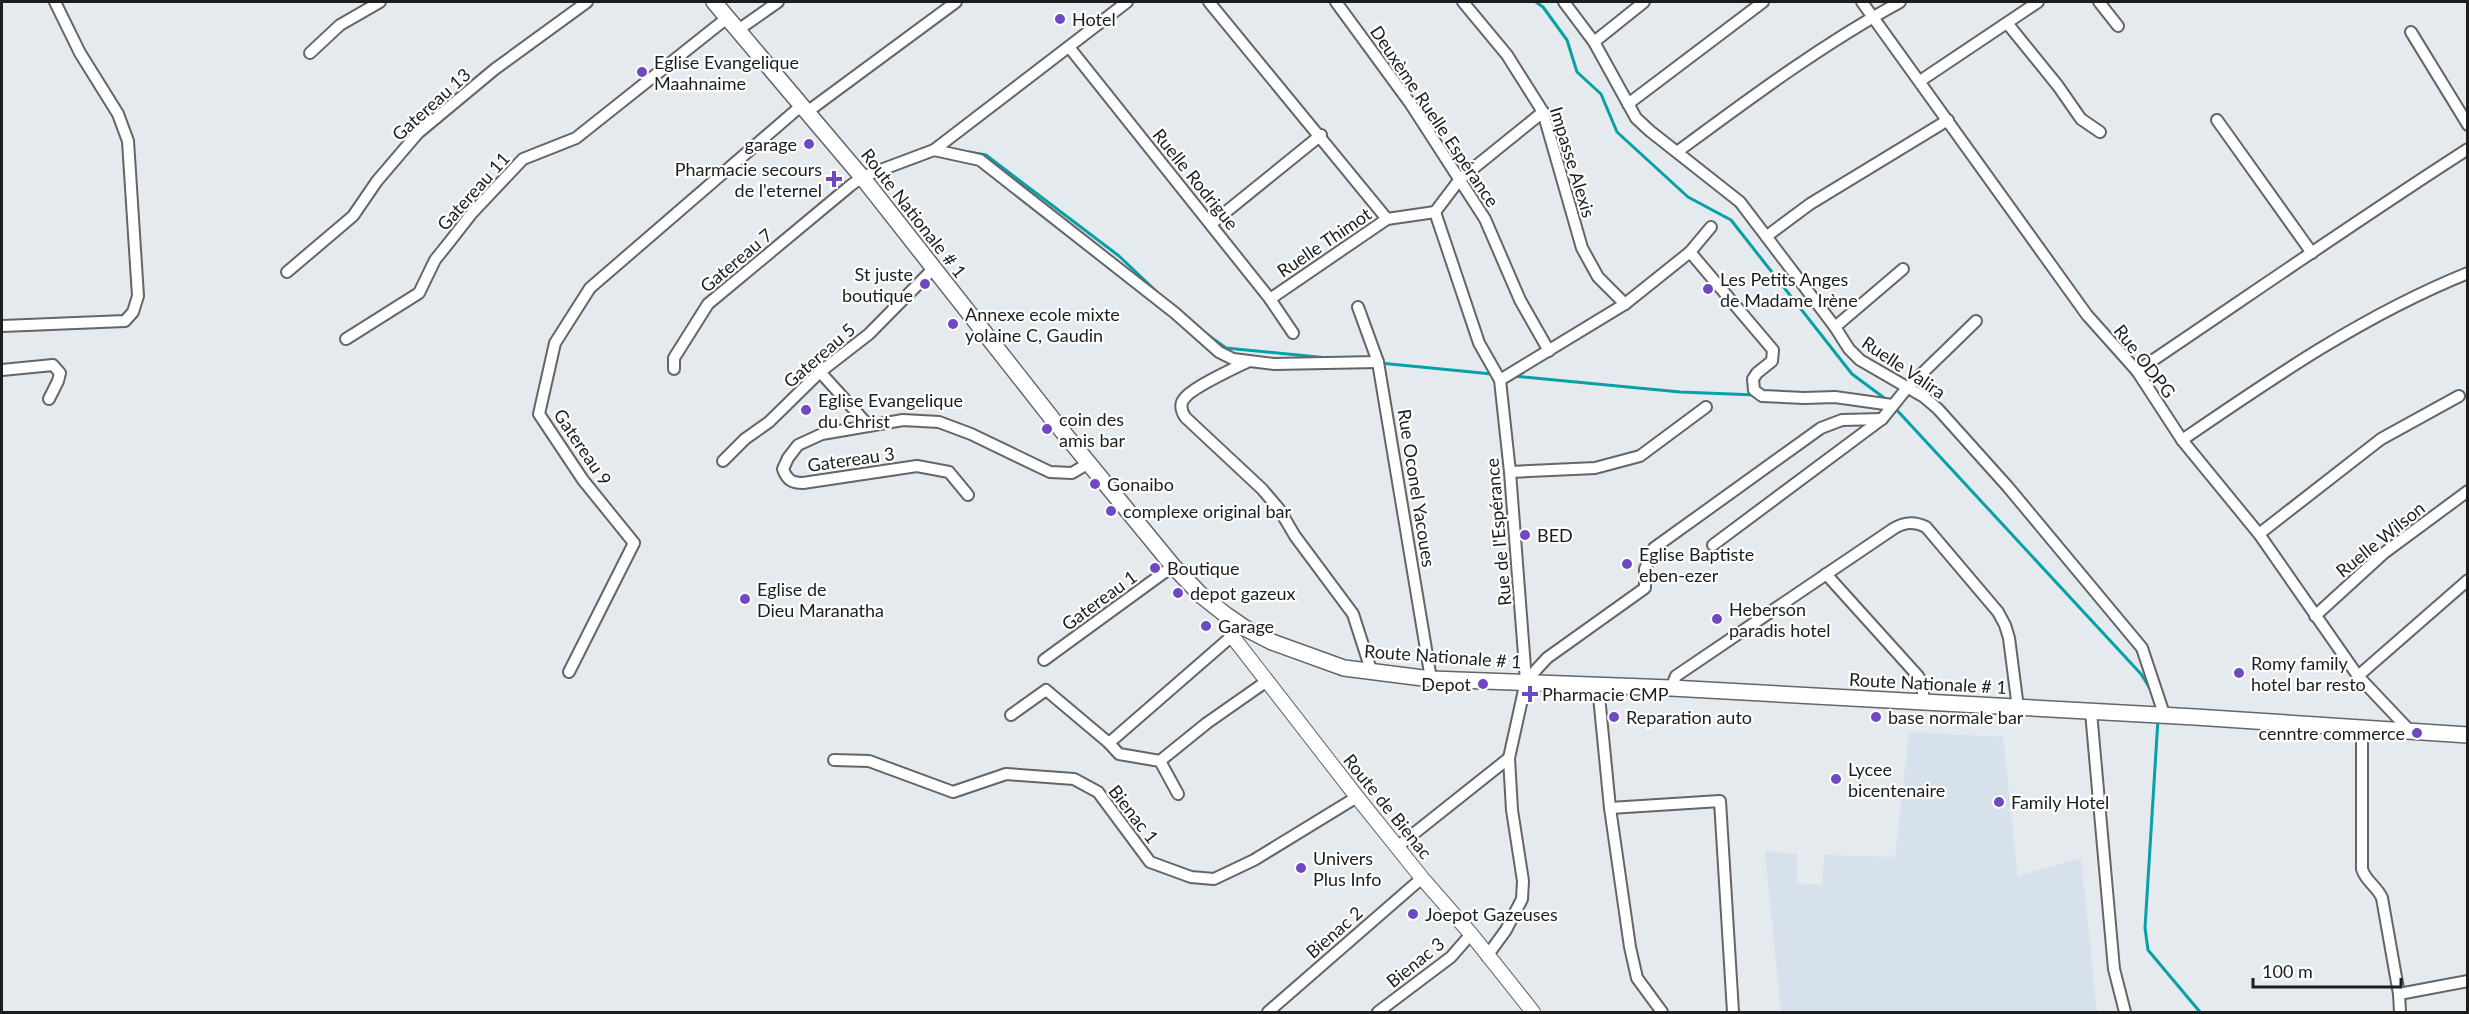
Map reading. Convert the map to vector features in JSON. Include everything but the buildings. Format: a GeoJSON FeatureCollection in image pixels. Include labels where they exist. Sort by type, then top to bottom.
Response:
{"type":"FeatureCollection","features":[{"type":"Feature","properties":{"kind":"main road","name":"Route Nationale # 1"},"geometry":{"type":"LineString","coordinates":[[714,2],[805,109],[851,186],[933,269],[1173,566],[1202,596],[1226,615],[1272,642],[1344,668],[1431,679],[1671,688],[2195,717],[2468,735]]}},
{"type":"Feature","properties":{"kind":"main road","name":"Route de Bienac"},"geometry":{"type":"LineString","coordinates":[[1226,615],[1232,636],[1397,847],[1533,1012]]}},
{"type":"Feature","properties":{"kind":"street"},"geometry":{"type":"LineString","coordinates":[[2,326],[125,321],[133,312],[138,296],[128,141],[118,114],[80,53],[55,2]]}},
{"type":"Feature","properties":{"kind":"street"},"geometry":{"type":"LineString","coordinates":[[310,53],[340,26],[380,2]]}},
{"type":"Feature","properties":{"kind":"street","name":"Gatereau 13"},"geometry":{"type":"LineString","coordinates":[[287,272],[353,216],[377,181],[418,133],[495,69],[587,2]]}},
{"type":"Feature","properties":{"kind":"street"},"geometry":{"type":"LineString","coordinates":[[738,30],[778,2]]}},
{"type":"Feature","properties":{"kind":"street"},"geometry":{"type":"LineString","coordinates":[[805,109],[956,2]]}},
{"type":"Feature","properties":{"kind":"street"},"geometry":{"type":"LineString","coordinates":[[934,150],[1127,2]]}},
{"type":"Feature","properties":{"kind":"street"},"geometry":{"type":"LineString","coordinates":[[1209,2],[1321,135],[1387,219]]}},
{"type":"Feature","properties":{"kind":"street","name":"Deuxème Ruelle Espérance"},"geometry":{"type":"LineString","coordinates":[[1336,2],[1410,103],[1485,219],[1520,300],[1549,351]]}},
{"type":"Feature","properties":{"kind":"street","name":"Impasse Alexis"},"geometry":{"type":"LineString","coordinates":[[1463,2],[1507,55],[1543,112],[1581,248],[1598,277],[1625,304]]}},
{"type":"Feature","properties":{"kind":"street","name":"Ruelle Valira"},"geometry":{"type":"LineString","coordinates":[[1564,2],[1594,42],[1636,118],[1740,202],[1835,327],[1849,349],[1860,360],[1924,397],[1938,409],[2008,487],[2142,648],[2165,717]]}},
{"type":"Feature","properties":{"kind":"street"},"geometry":{"type":"LineString","coordinates":[[1594,42],[1644,2]]}},
{"type":"Feature","properties":{"kind":"street"},"geometry":{"type":"LineString","coordinates":[[1628,104],[1763,2]]}},
{"type":"Feature","properties":{"kind":"street","name":"Rue ODPG"},"geometry":{"type":"LineString","coordinates":[[1862,2],[2087,315],[2137,371],[2182,440],[2259,534],[2358,676],[2411,732]]}},
{"type":"Feature","properties":{"kind":"street"},"geometry":{"type":"LineString","coordinates":[[1677,152],[1762,90],[1872,17],[1900,2]]}},
{"type":"Feature","properties":{"kind":"street"},"geometry":{"type":"LineString","coordinates":[[1920,81],[2038,2]]}},
{"type":"Feature","properties":{"kind":"street"},"geometry":{"type":"LineString","coordinates":[[2099,2],[2118,26]]}},
{"type":"Feature","properties":{"kind":"street","name":"Gatereau 11"},"geometry":{"type":"LineString","coordinates":[[346,339],[419,293],[435,260],[472,213],[523,159],[576,138],[727,18]]}},
{"type":"Feature","properties":{"kind":"street"},"geometry":{"type":"LineString","coordinates":[[2007,23],[2058,86],[2080,119],[2100,132]]}},
{"type":"Feature","properties":{"kind":"street"},"geometry":{"type":"LineString","coordinates":[[2411,32],[2468,125]]}},
{"type":"Feature","properties":{"kind":"street","name":"Ruelle Rodrigue"},"geometry":{"type":"LineString","coordinates":[[1069,47],[1270,299],[1293,333]]}},
{"type":"Feature","properties":{"kind":"street","name":"Gatereau 9"},"geometry":{"type":"LineString","coordinates":[[569,672],[634,543],[582,480],[539,414],[555,343],[590,288],[805,109]]}},
{"type":"Feature","properties":{"kind":"street"},"geometry":{"type":"LineString","coordinates":[[1543,112],[1460,179],[1435,212],[1479,343],[1500,380],[1625,304],[1690,252],[1711,227]]}},
{"type":"Feature","properties":{"kind":"street"},"geometry":{"type":"LineString","coordinates":[[1767,236],[1810,204],[1948,120]]}},
{"type":"Feature","properties":{"kind":"street"},"geometry":{"type":"LineString","coordinates":[[2217,120],[2312,253]]}},
{"type":"Feature","properties":{"kind":"street"},"geometry":{"type":"LineString","coordinates":[[1211,224],[1321,135]]}},
{"type":"Feature","properties":{"kind":"street"},"geometry":{"type":"LineString","coordinates":[[2137,371],[2369,212],[2468,149]]}},
{"type":"Feature","properties":{"kind":"street"},"geometry":{"type":"LineString","coordinates":[[934,150],[967,155],[980,160],[1157,298],[1219,352],[1247,362],[1274,364],[1378,362]]}},
{"type":"Feature","properties":{"kind":"street","name":"Gatereau 7"},"geometry":{"type":"LineString","coordinates":[[674,369],[674,358],[708,304],[851,186],[934,150]]}},
{"type":"Feature","properties":{"kind":"street","name":"Ruelle Thimot"},"geometry":{"type":"LineString","coordinates":[[1270,299],[1387,219],[1435,212]]}},
{"type":"Feature","properties":{"kind":"street"},"geometry":{"type":"LineString","coordinates":[[1690,252],[1773,350],[1772,361],[1753,379],[1754,390],[1768,397],[1835,397],[1892,405]]}},
{"type":"Feature","properties":{"kind":"street","name":"Gatereau 5"},"geometry":{"type":"LineString","coordinates":[[723,461],[745,439],[769,422],[820,372],[869,334],[933,269]]}},
{"type":"Feature","properties":{"kind":"street"},"geometry":{"type":"LineString","coordinates":[[1835,327],[1903,269]]}},
{"type":"Feature","properties":{"kind":"street"},"geometry":{"type":"LineString","coordinates":[[2182,440],[2314,351],[2383,311],[2468,273]]}},
{"type":"Feature","properties":{"kind":"street","name":"Rue Oconel Yacoues"},"geometry":{"type":"LineString","coordinates":[[1358,307],[1378,362],[1431,679]]}},
{"type":"Feature","properties":{"kind":"street"},"geometry":{"type":"LineString","coordinates":[[1713,545],[1882,419],[1907,388],[1976,321]]}},
{"type":"Feature","properties":{"kind":"street"},"geometry":{"type":"LineString","coordinates":[[1247,362],[1189,394],[1181,404],[1181,411],[1262,489],[1279,509],[1295,536],[1353,614],[1372,673]]}},
{"type":"Feature","properties":{"kind":"street"},"geometry":{"type":"LineString","coordinates":[[2,370],[53,365],[60,373],[49,399]]}},
{"type":"Feature","properties":{"kind":"street"},"geometry":{"type":"LineString","coordinates":[[820,372],[869,426]]}},
{"type":"Feature","properties":{"kind":"street","name":"Rue de l'Espérance"},"geometry":{"type":"LineString","coordinates":[[1500,380],[1510,472],[1526,681]]}},
{"type":"Feature","properties":{"kind":"street"},"geometry":{"type":"LineString","coordinates":[[2259,534],[2381,439],[2459,396]]}},
{"type":"Feature","properties":{"kind":"street"},"geometry":{"type":"LineString","coordinates":[[1510,472],[1595,468],[1640,456],[1706,407]]}},
{"type":"Feature","properties":{"kind":"street"},"geometry":{"type":"LineString","coordinates":[[1487,956],[1506,930],[1522,899],[1523,881],[1509,783],[1509,758],[1526,681],[1547,658],[1645,588],[1645,569],[1654,548],[1821,428],[1842,420],[1882,419]]}},
{"type":"Feature","properties":{"kind":"street","name":"Gatereau 3"},"geometry":{"type":"LineString","coordinates":[[968,495],[949,472],[917,466],[803,483],[794,483],[787,478],[783,469],[798,445],[822,434],[903,420],[939,422],[982,439],[1050,472],[1072,473],[1089,463]]}},
{"type":"Feature","properties":{"kind":"street","name":"Ruelle Wilson"},"geometry":{"type":"LineString","coordinates":[[2315,616],[2384,553],[2468,491]]}},
{"type":"Feature","properties":{"kind":"street"},"geometry":{"type":"LineString","coordinates":[[1671,688],[1676,676],[1826,574],[1900,525],[1918,523],[1926,527],[1998,612],[2009,638],[2018,708]]}},
{"type":"Feature","properties":{"kind":"street","name":"Gatereau 1"},"geometry":{"type":"LineString","coordinates":[[1044,660],[1173,566]]}},
{"type":"Feature","properties":{"kind":"street"},"geometry":{"type":"LineString","coordinates":[[1826,574],[1918,676],[1922,683],[1924,703]]}},
{"type":"Feature","properties":{"kind":"street"},"geometry":{"type":"LineString","coordinates":[[2358,676],[2468,580]]}},
{"type":"Feature","properties":{"kind":"street"},"geometry":{"type":"LineString","coordinates":[[1109,743],[1232,636]]}},
{"type":"Feature","properties":{"kind":"street"},"geometry":{"type":"LineString","coordinates":[[1011,714],[1046,690],[1119,754],[1160,761],[1207,723],[1267,681]]}},
{"type":"Feature","properties":{"kind":"street"},"geometry":{"type":"LineString","coordinates":[[1598,687],[1610,808],[1630,947],[1637,978],[1662,1012]]}},
{"type":"Feature","properties":{"kind":"street"},"geometry":{"type":"LineString","coordinates":[[2091,712],[2114,969],[2125,1012]]}},
{"type":"Feature","properties":{"kind":"street"},"geometry":{"type":"LineString","coordinates":[[2362,729],[2362,869],[2364,876],[2380,892],[2382,898],[2399,994],[2400,1012]]}},
{"type":"Feature","properties":{"kind":"street"},"geometry":{"type":"LineString","coordinates":[[1397,847],[1509,758]]}},
{"type":"Feature","properties":{"kind":"street","name":"Bienac 1"},"geometry":{"type":"LineString","coordinates":[[834,760],[868,761],[953,792],[1006,774],[1074,779],[1098,792],[1150,862],[1191,877],[1214,879],[1254,860],[1357,797]]}},
{"type":"Feature","properties":{"kind":"street"},"geometry":{"type":"LineString","coordinates":[[1160,761],[1178,794]]}},
{"type":"Feature","properties":{"kind":"street"},"geometry":{"type":"LineString","coordinates":[[1610,808],[1720,801],[1733,1012]]}},
{"type":"Feature","properties":{"kind":"street","name":"Bienac 2"},"geometry":{"type":"LineString","coordinates":[[1268,1012],[1422,878]]}},
{"type":"Feature","properties":{"kind":"street","name":"Bienac 3"},"geometry":{"type":"LineString","coordinates":[[1378,1012],[1451,957],[1471,934]]}},
{"type":"Feature","properties":{"kind":"street"},"geometry":{"type":"LineString","coordinates":[[2399,994],[2468,981]]}},
{"type":"Feature","properties":{"kind":"shaded area"},"geometry":{"type":"Polygon","coordinates":[[[1909,732],[2003,737],[2018,876],[2081,858],[2097,1012],[1781,1012],[1765,851],[1798,854],[1796,883],[1822,885],[1824,855],[1895,857],[1909,732]]]}},
{"type":"Feature","properties":{"kind":"waterway"},"geometry":{"type":"LineString","coordinates":[[1536,2],[1543,7],[1567,40],[1577,72],[1601,94],[1617,132],[1688,197],[1731,220],[1852,374],[1887,400]]}},
{"type":"Feature","properties":{"kind":"waterway"},"geometry":{"type":"LineString","coordinates":[[969,152],[986,155],[1119,256],[1157,292]]}},
{"type":"Feature","properties":{"kind":"waterway"},"geometry":{"type":"LineString","coordinates":[[1205,333],[1226,348],[1328,358]]}},
{"type":"Feature","properties":{"kind":"waterway"},"geometry":{"type":"LineString","coordinates":[[1380,363],[1492,374]]}},
{"type":"Feature","properties":{"kind":"waterway"},"geometry":{"type":"LineString","coordinates":[[1514,376],[1680,392],[1756,395]]}},
{"type":"Feature","properties":{"kind":"waterway"},"geometry":{"type":"LineString","coordinates":[[1894,407],[2141,674],[2151,690]]}},
{"type":"Feature","properties":{"kind":"waterway"},"geometry":{"type":"LineString","coordinates":[[2158,719],[2145,928],[2148,950],[2200,1012]]}},
{"type":"Feature","properties":{"kind":"place","name":"Hotel"},"geometry":{"type":"Point","coordinates":[1060,19]}},
{"type":"Feature","properties":{"kind":"place","name":"Eglise Evangelique Maahnaime"},"geometry":{"type":"Point","coordinates":[642,72]}},
{"type":"Feature","properties":{"kind":"place","name":"garage"},"geometry":{"type":"Point","coordinates":[809,144]}},
{"type":"Feature","properties":{"kind":"place","name":"Pharmacie secours de l'eternel"},"geometry":{"type":"Point","coordinates":[834,179]}},
{"type":"Feature","properties":{"kind":"place","name":"St juste boutique"},"geometry":{"type":"Point","coordinates":[925,284]}},
{"type":"Feature","properties":{"kind":"place","name":"Les Petits Anges de Madame Irène"},"geometry":{"type":"Point","coordinates":[1708,289]}},
{"type":"Feature","properties":{"kind":"place","name":"Annexe ecole mixte yolaine C, Gaudin"},"geometry":{"type":"Point","coordinates":[953,324]}},
{"type":"Feature","properties":{"kind":"place","name":"Eglise Evangelique du Christ"},"geometry":{"type":"Point","coordinates":[806,410]}},
{"type":"Feature","properties":{"kind":"place","name":"coin des amis bar"},"geometry":{"type":"Point","coordinates":[1047,429]}},
{"type":"Feature","properties":{"kind":"place","name":"Gonaibo"},"geometry":{"type":"Point","coordinates":[1095,484]}},
{"type":"Feature","properties":{"kind":"place","name":"complexe original bar"},"geometry":{"type":"Point","coordinates":[1111,511]}},
{"type":"Feature","properties":{"kind":"place","name":"BED"},"geometry":{"type":"Point","coordinates":[1525,535]}},
{"type":"Feature","properties":{"kind":"place","name":"Eglise Baptiste eben-ezer"},"geometry":{"type":"Point","coordinates":[1627,564]}},
{"type":"Feature","properties":{"kind":"place","name":"Boutique"},"geometry":{"type":"Point","coordinates":[1155,568]}},
{"type":"Feature","properties":{"kind":"place","name":"depot gazeux"},"geometry":{"type":"Point","coordinates":[1178,593]}},
{"type":"Feature","properties":{"kind":"place","name":"Eglise de Dieu Maranatha"},"geometry":{"type":"Point","coordinates":[745,599]}},
{"type":"Feature","properties":{"kind":"place","name":"Heberson paradis hotel"},"geometry":{"type":"Point","coordinates":[1717,619]}},
{"type":"Feature","properties":{"kind":"place","name":"Garage"},"geometry":{"type":"Point","coordinates":[1206,626]}},
{"type":"Feature","properties":{"kind":"place","name":"Romy family hotel bar resto"},"geometry":{"type":"Point","coordinates":[2239,673]}},
{"type":"Feature","properties":{"kind":"place","name":"Depot"},"geometry":{"type":"Point","coordinates":[1483,684]}},
{"type":"Feature","properties":{"kind":"place","name":"Pharmacie CMP"},"geometry":{"type":"Point","coordinates":[1530,694]}},
{"type":"Feature","properties":{"kind":"place","name":"Reparation auto"},"geometry":{"type":"Point","coordinates":[1614,717]}},
{"type":"Feature","properties":{"kind":"place","name":"base normale bar"},"geometry":{"type":"Point","coordinates":[1876,717]}},
{"type":"Feature","properties":{"kind":"place","name":"cenntre commerce"},"geometry":{"type":"Point","coordinates":[2417,733]}},
{"type":"Feature","properties":{"kind":"place","name":"Lycee bicentenaire"},"geometry":{"type":"Point","coordinates":[1836,779]}},
{"type":"Feature","properties":{"kind":"place","name":"Family Hotel"},"geometry":{"type":"Point","coordinates":[1999,802]}},
{"type":"Feature","properties":{"kind":"place","name":"Univers Plus Info"},"geometry":{"type":"Point","coordinates":[1301,868]}},
{"type":"Feature","properties":{"kind":"place","name":"Joepot Gazeuses"},"geometry":{"type":"Point","coordinates":[1413,914]}}]}
